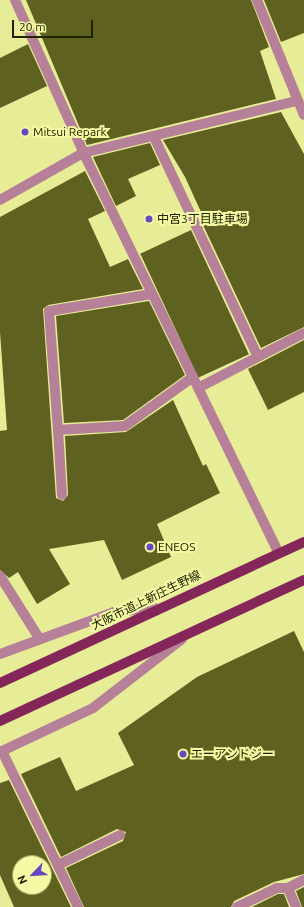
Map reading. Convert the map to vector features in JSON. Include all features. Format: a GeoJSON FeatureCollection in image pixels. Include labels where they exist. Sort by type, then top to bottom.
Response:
{"type":"FeatureCollection","features":[{"type":"Feature","properties":{"kind":"main road","name":"大阪市道上新庄生野線"},"geometry":{"type":"LineString","coordinates":[[0,683],[155,608],[304,542]]}},
{"type":"Feature","properties":{"kind":"main road"},"geometry":{"type":"LineString","coordinates":[[0,721],[304,580]]}},
{"type":"Feature","properties":{"kind":"street"},"geometry":{"type":"LineString","coordinates":[[15,0],[83,153],[279,553]]}},
{"type":"Feature","properties":{"kind":"street"},"geometry":{"type":"LineString","coordinates":[[257,0],[296,101],[304,115]]}},
{"type":"Feature","properties":{"kind":"street"},"geometry":{"type":"LineString","coordinates":[[0,200],[83,153],[154,137],[296,101]]}},
{"type":"Feature","properties":{"kind":"street"},"geometry":{"type":"LineString","coordinates":[[154,137],[258,357]]}},
{"type":"Feature","properties":{"kind":"street"},"geometry":{"type":"LineString","coordinates":[[62,495],[49,311],[152,294]]}},
{"type":"Feature","properties":{"kind":"street"},"geometry":{"type":"LineString","coordinates":[[198,388],[304,332]]}},
{"type":"Feature","properties":{"kind":"street"},"geometry":{"type":"LineString","coordinates":[[58,430],[125,426],[193,377]]}},
{"type":"Feature","properties":{"kind":"street"},"geometry":{"type":"LineString","coordinates":[[0,576],[39,638]]}},
{"type":"Feature","properties":{"kind":"street"},"geometry":{"type":"LineString","coordinates":[[0,654],[39,638],[114,612],[155,608]]}},
{"type":"Feature","properties":{"kind":"street"},"geometry":{"type":"LineString","coordinates":[[78,907],[1,751],[93,708],[191,632]]}},
{"type":"Feature","properties":{"kind":"street"},"geometry":{"type":"LineString","coordinates":[[58,865],[120,835]]}},
{"type":"Feature","properties":{"kind":"street"},"geometry":{"type":"LineString","coordinates":[[237,907],[277,888],[288,888],[304,880]]}},
{"type":"Feature","properties":{"kind":"street"},"geometry":{"type":"LineString","coordinates":[[288,888],[296,907]]}},
{"type":"Feature","properties":{"kind":"building"},"geometry":{"type":"Polygon","coordinates":[[[26,0],[251,0],[269,47],[260,51],[276,99],[87,145],[26,0]]]}},
{"type":"Feature","properties":{"kind":"building"},"geometry":{"type":"Polygon","coordinates":[[[264,0],[304,0],[304,33],[281,42],[264,0]]]}},
{"type":"Feature","properties":{"kind":"building"},"geometry":{"type":"Polygon","coordinates":[[[28,44],[47,86],[0,108],[0,58],[28,44]]]}},
{"type":"Feature","properties":{"kind":"building"},"geometry":{"type":"Polygon","coordinates":[[[281,112],[304,154],[304,327],[261,348],[203,225],[206,223],[185,177],[163,140],[281,112]]]}},
{"type":"Feature","properties":{"kind":"building"},"geometry":{"type":"Polygon","coordinates":[[[150,143],[160,165],[128,179],[136,196],[116,206],[93,157],[150,143]]]}},
{"type":"Feature","properties":{"kind":"building"},"geometry":{"type":"Polygon","coordinates":[[[85,171],[105,211],[88,219],[110,267],[128,259],[143,289],[48,305],[43,309],[56,498],[63,501],[68,495],[65,436],[126,432],[173,400],[203,466],[206,464],[220,493],[157,524],[171,557],[122,580],[104,540],[49,549],[70,584],[37,604],[18,572],[9,578],[0,570],[0,431],[7,430],[0,332],[0,217],[85,171]]]}},
{"type":"Feature","properties":{"kind":"building"},"geometry":{"type":"Polygon","coordinates":[[[191,230],[249,354],[198,378],[140,254],[191,230]]]}},
{"type":"Feature","properties":{"kind":"building"},"geometry":{"type":"Polygon","coordinates":[[[149,301],[185,375],[123,420],[64,423],[56,316],[149,301]]]}},
{"type":"Feature","properties":{"kind":"building"},"geometry":{"type":"Polygon","coordinates":[[[304,340],[304,392],[268,410],[248,369],[304,340]]]}},
{"type":"Feature","properties":{"kind":"building"},"geometry":{"type":"Polygon","coordinates":[[[294,631],[304,652],[304,874],[274,882],[234,901],[231,907],[84,907],[66,868],[123,841],[126,832],[117,829],[61,857],[21,774],[60,757],[76,791],[134,765],[118,733],[197,677],[294,631]]]}},
{"type":"Feature","properties":{"kind":"building"},"geometry":{"type":"Polygon","coordinates":[[[9,780],[46,855],[12,855],[12,895],[52,895],[52,868],[71,907],[14,907],[0,875],[0,783],[9,780]]]}},
{"type":"Feature","properties":{"kind":"building"},"geometry":{"type":"Polygon","coordinates":[[[304,887],[304,907],[302,907],[296,891],[304,887]]]}},
{"type":"Feature","properties":{"kind":"building"},"geometry":{"type":"Polygon","coordinates":[[[278,894],[284,894],[289,907],[252,907],[278,894]]]}},
{"type":"Feature","properties":{"kind":"place","name":"Mitsui Repark"},"geometry":{"type":"Point","coordinates":[25,132]}},
{"type":"Feature","properties":{"kind":"place","name":"中宮3丁目駐車場"},"geometry":{"type":"Point","coordinates":[149,219]}},
{"type":"Feature","properties":{"kind":"place","name":"ENEOS"},"geometry":{"type":"Point","coordinates":[150,547]}},
{"type":"Feature","properties":{"kind":"place","name":"エーアンドジー"},"geometry":{"type":"Point","coordinates":[183,754]}}]}
